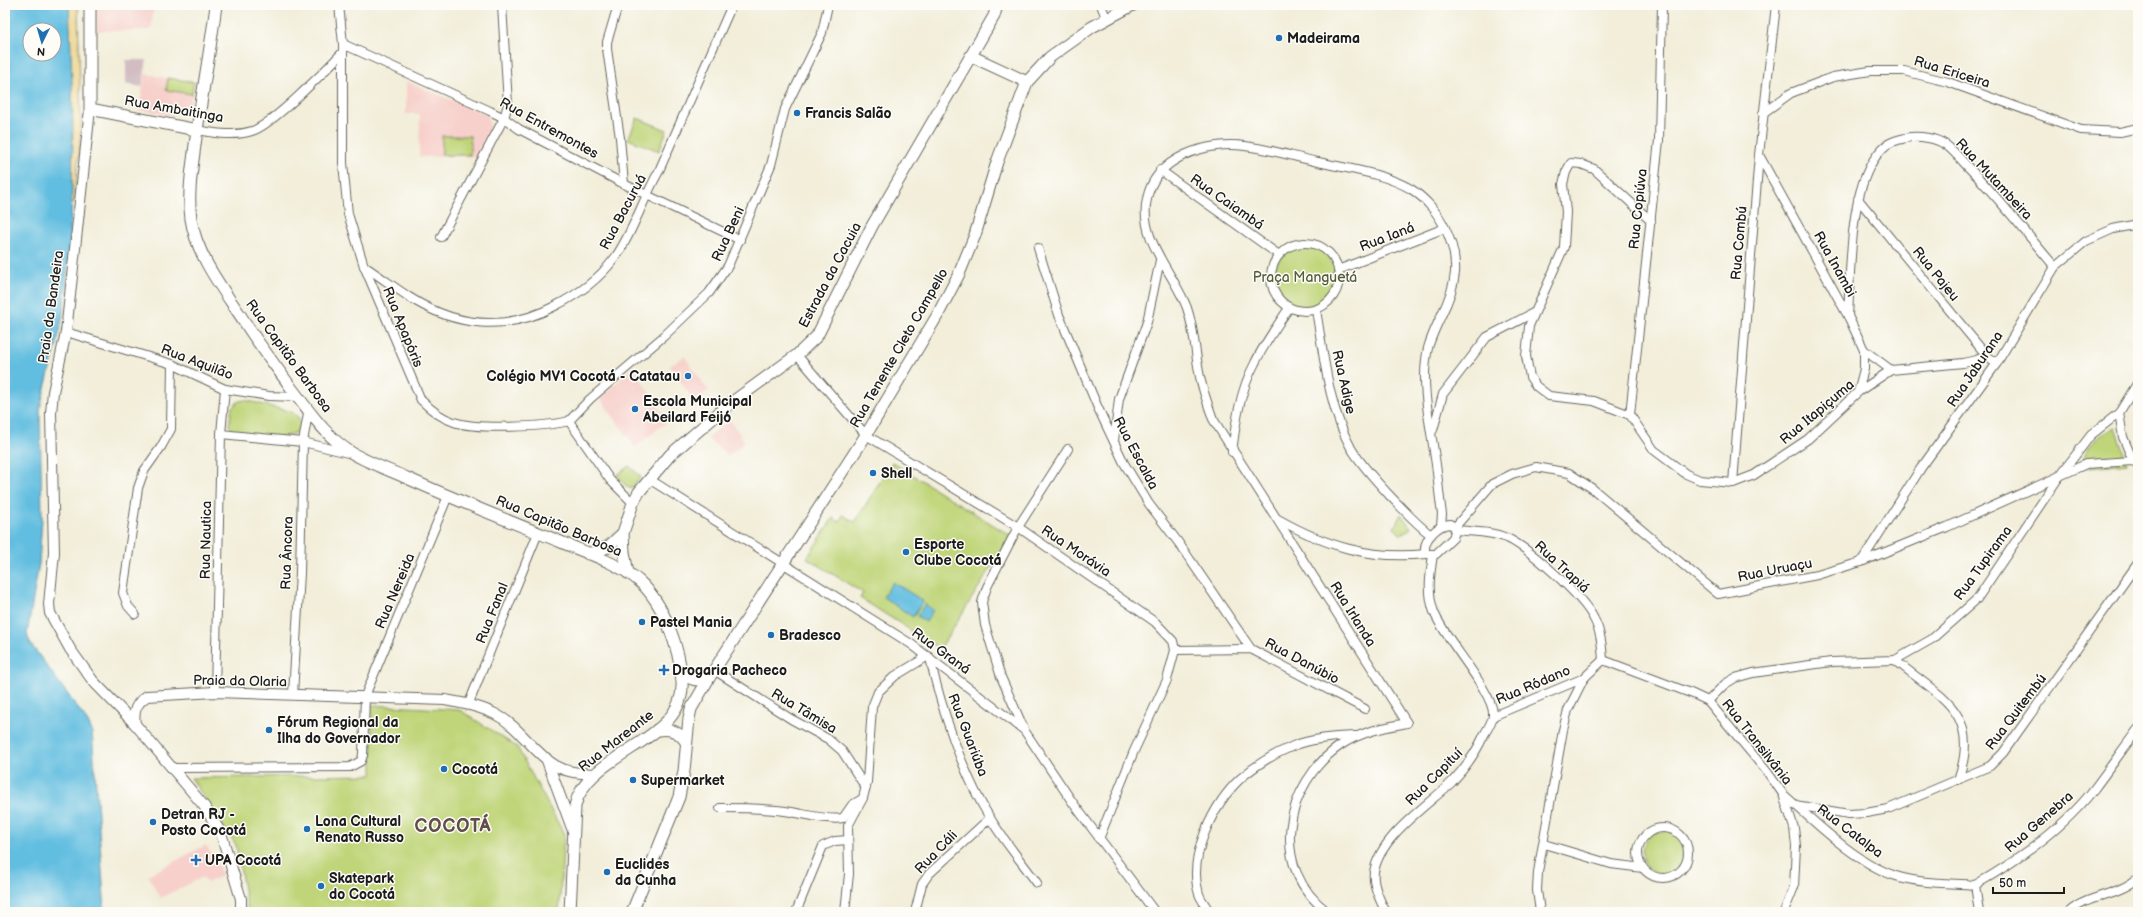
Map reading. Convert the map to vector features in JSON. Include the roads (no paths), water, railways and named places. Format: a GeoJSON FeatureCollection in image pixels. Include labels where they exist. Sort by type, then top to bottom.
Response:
{"type":"FeatureCollection","features":[{"type":"Feature","properties":{"kind":"main road","name":"Praia da Bandeira"},"geometry":{"type":"LineString","coordinates":[[90,5],[90,110]]}},
{"type":"Feature","properties":{"kind":"main road","name":"Rua Capitão Barbosa"},"geometry":{"type":"LineString","coordinates":[[216,5],[190,182],[191,217],[197,242],[209,268],[261,348],[298,397],[308,413],[336,442],[353,454],[448,496],[588,554],[628,573],[641,583],[657,604],[673,641],[680,669]]}},
{"type":"Feature","properties":{"kind":"main road","name":"Estrada da Cacuia"},"geometry":{"type":"LineString","coordinates":[[628,573],[624,552],[623,534],[633,503],[649,479],[670,455],[727,406],[797,355],[816,336],[872,226],[994,16],[998,5]]}},
{"type":"Feature","properties":{"kind":"main road","name":"Rua Tenente Cleto Campello"},"geometry":{"type":"LineString","coordinates":[[711,674],[866,435],[937,316],[959,274],[975,235],[997,162],[1028,82],[1050,57],[1092,27],[1133,5]]}},
{"type":"Feature","properties":{"kind":"main road"},"geometry":{"type":"LineString","coordinates":[[971,56],[1028,82]]}},
{"type":"Feature","properties":{"kind":"main road","name":"Rua Ambaitinga"},"geometry":{"type":"LineString","coordinates":[[90,110],[197,130]]}},
{"type":"Feature","properties":{"kind":"main road"},"geometry":{"type":"LineString","coordinates":[[588,554],[608,547],[623,534]]}},
{"type":"Feature","properties":{"kind":"main road"},"geometry":{"type":"LineString","coordinates":[[680,669],[687,677],[694,680],[711,674]]}},
{"type":"Feature","properties":{"kind":"main road","name":"Rua Mareante"},"geometry":{"type":"LineString","coordinates":[[570,912],[575,806],[580,792],[583,786],[596,774],[657,730],[668,720],[678,705],[682,682],[680,669]]}},
{"type":"Feature","properties":{"kind":"main road"},"geometry":{"type":"LineString","coordinates":[[632,912],[679,797],[684,771],[686,742],[691,709],[711,674]]}},
{"type":"Feature","properties":{"kind":"main road"},"geometry":{"type":"LineString","coordinates":[[657,730],[668,729],[677,732],[686,742]]}},
{"type":"Feature","properties":{"kind":"street","name":"Rua Apapóris"},"geometry":{"type":"LineString","coordinates":[[339,5],[343,44],[344,191],[348,214],[364,266],[420,400],[429,409],[454,422],[488,426],[531,426],[556,424],[569,421]]}},
{"type":"Feature","properties":{"kind":"street"},"geometry":{"type":"LineString","coordinates":[[441,237],[504,118],[508,104],[502,5]]}},
{"type":"Feature","properties":{"kind":"street"},"geometry":{"type":"LineString","coordinates":[[618,5],[611,27],[607,49],[620,138],[624,184]]}},
{"type":"Feature","properties":{"kind":"street","name":"Rua Bacuruá"},"geometry":{"type":"LineString","coordinates":[[364,266],[410,297],[450,315],[490,324],[512,322],[538,315],[573,296],[595,278],[614,259],[665,159],[732,5]]}},
{"type":"Feature","properties":{"kind":"street","name":"Rua Beni"},"geometry":{"type":"LineString","coordinates":[[569,421],[590,399],[664,336],[709,293],[728,266],[771,165],[785,109],[822,33],[828,5]]}},
{"type":"Feature","properties":{"kind":"street"},"geometry":{"type":"LineString","coordinates":[[1101,5],[1107,20]]}},
{"type":"Feature","properties":{"kind":"street","name":"Rua Copiúva"},"geometry":{"type":"LineString","coordinates":[[1630,415],[1651,221],[1658,140],[1662,5]]}},
{"type":"Feature","properties":{"kind":"street","name":"Rua Combú"},"geometry":{"type":"LineString","coordinates":[[1733,483],[1759,155],[1776,5]]}},
{"type":"Feature","properties":{"kind":"street","name":"Rua Entremontes"},"geometry":{"type":"LineString","coordinates":[[343,44],[504,118],[519,129],[624,184],[740,240]]}},
{"type":"Feature","properties":{"kind":"street","name":"Rua Ambaitinga"},"geometry":{"type":"LineString","coordinates":[[197,130],[220,134],[253,131],[281,111],[342,53]]}},
{"type":"Feature","properties":{"kind":"street","name":"Rua Ericeira"},"geometry":{"type":"LineString","coordinates":[[1763,113],[1791,93],[1833,77],[1870,71],[1904,71],[1948,82],[2081,130],[2120,132],[2138,128]]}},
{"type":"Feature","properties":{"kind":"street","name":"Praia da Bandeira"},"geometry":{"type":"LineString","coordinates":[[90,110],[66,332],[53,392],[50,433],[54,553],[49,604],[50,613],[60,634],[93,681],[135,724]]}},
{"type":"Feature","properties":{"kind":"street","name":"Rua Mutambeira"},"geometry":{"type":"LineString","coordinates":[[1848,316],[1853,235],[1858,199],[1871,165],[1882,149],[1894,141],[1912,136],[1929,138],[1946,145],[1984,183],[2055,267]]}},
{"type":"Feature","properties":{"kind":"street"},"geometry":{"type":"LineString","coordinates":[[1160,170],[1177,158],[1208,147],[1244,145],[1378,175],[1410,189],[1426,200],[1445,228],[1454,249],[1456,263],[1453,289],[1427,351],[1426,387],[1442,514],[1451,528],[1450,542],[1429,554],[1417,555],[1402,556],[1346,549],[1319,541],[1277,519]]}},
{"type":"Feature","properties":{"kind":"street","name":"Rua Inambi"},"geometry":{"type":"LineString","coordinates":[[1759,155],[1848,316],[1864,350],[1864,370],[1858,392]]}},
{"type":"Feature","properties":{"kind":"street"},"geometry":{"type":"LineString","coordinates":[[1630,415],[1594,401],[1549,396],[1536,386],[1530,377],[1526,356],[1529,326],[1564,247],[1566,212],[1564,184],[1566,172],[1571,163],[1581,164],[1594,169],[1651,221]]}},
{"type":"Feature","properties":{"kind":"street","name":"Rua Caiambá"},"geometry":{"type":"LineString","coordinates":[[1160,170],[1279,255]]}},
{"type":"Feature","properties":{"kind":"street","name":"Rua Irlanda"},"geometry":{"type":"LineString","coordinates":[[1160,170],[1152,181],[1146,200],[1148,227],[1160,260],[1176,284],[1187,308],[1193,331],[1200,378],[1212,419],[1407,723],[1398,724],[1356,736]]}},
{"type":"Feature","properties":{"kind":"street","name":"Rua Pajeu"},"geometry":{"type":"LineString","coordinates":[[1858,199],[1987,356],[1996,363]]}},
{"type":"Feature","properties":{"kind":"street","name":"Rua Jaburana"},"geometry":{"type":"LineString","coordinates":[[1860,562],[1921,468],[1996,363],[2055,267],[2086,241],[2113,229],[2138,224]]}},
{"type":"Feature","properties":{"kind":"street","name":"Rua Ianá"},"geometry":{"type":"LineString","coordinates":[[1338,270],[1445,228]]}},
{"type":"Feature","properties":{"kind":"street"},"geometry":{"type":"LineString","coordinates":[[1308,243],[1318,246],[1331,256],[1338,270],[1339,280],[1335,294],[1325,305],[1316,310],[1302,311],[1289,308],[1280,302],[1271,284],[1271,273],[1279,255],[1287,248],[1297,244],[1308,243]]}},
{"type":"Feature","properties":{"kind":"street","name":"Rua Escalda"},"geometry":{"type":"LineString","coordinates":[[1038,248],[1059,314],[1114,442],[1149,504],[1178,542],[1251,649]]}},
{"type":"Feature","properties":{"kind":"street"},"geometry":{"type":"LineString","coordinates":[[1114,442],[1119,399],[1147,322],[1160,260]]}},
{"type":"Feature","properties":{"kind":"street"},"geometry":{"type":"LineString","coordinates":[[1232,452],[1236,417],[1243,389],[1255,362],[1289,308]]}},
{"type":"Feature","properties":{"kind":"street","name":"Rua Adige"},"geometry":{"type":"LineString","coordinates":[[1316,310],[1332,399],[1339,422],[1352,448],[1381,486],[1429,537]]}},
{"type":"Feature","properties":{"kind":"street"},"geometry":{"type":"LineString","coordinates":[[1432,435],[1443,394],[1488,336],[1535,312]]}},
{"type":"Feature","properties":{"kind":"street","name":"Rua Aquilão"},"geometry":{"type":"LineString","coordinates":[[66,332],[172,364],[225,389],[269,396],[298,397]]}},
{"type":"Feature","properties":{"kind":"street"},"geometry":{"type":"LineString","coordinates":[[1864,350],[1891,370]]}},
{"type":"Feature","properties":{"kind":"street","name":"Rua Morávia"},"geometry":{"type":"LineString","coordinates":[[797,355],[866,435],[1018,527],[1155,622],[1173,641],[1175,650]]}},
{"type":"Feature","properties":{"kind":"street","name":"Rua Itapiçuma"},"geometry":{"type":"LineString","coordinates":[[1630,415],[1654,450],[1686,474],[1700,480],[1733,483],[1754,475],[1808,439],[1858,392],[1891,370],[1963,362],[1976,360],[1987,356]]}},
{"type":"Feature","properties":{"kind":"street"},"geometry":{"type":"LineString","coordinates":[[135,614],[128,606],[123,593],[135,503],[144,471],[161,447],[171,429],[173,421],[172,364]]}},
{"type":"Feature","properties":{"kind":"street","name":"Rua Tupirama"},"geometry":{"type":"LineString","coordinates":[[1708,701],[1725,684],[1735,678],[1753,672],[1830,662],[1895,660],[1932,640],[1977,599],[2061,474],[2091,435],[2118,413],[2138,382]]}},
{"type":"Feature","properties":{"kind":"street","name":"Rua Nautica"},"geometry":{"type":"LineString","coordinates":[[216,692],[221,434],[225,389]]}},
{"type":"Feature","properties":{"kind":"street","name":"Rua Âncora"},"geometry":{"type":"LineString","coordinates":[[293,696],[300,573],[303,442],[308,413]]}},
{"type":"Feature","properties":{"kind":"street","name":"Rua Uruaçu"},"geometry":{"type":"LineString","coordinates":[[1451,528],[1492,484],[1512,474],[1536,467],[1569,473],[1580,480],[1718,594],[1817,576],[1860,562],[1947,527],[2061,474],[2086,464],[2135,463],[2123,437],[2118,413]]}},
{"type":"Feature","properties":{"kind":"street"},"geometry":{"type":"LineString","coordinates":[[569,421],[610,480],[633,503]]}},
{"type":"Feature","properties":{"kind":"street"},"geometry":{"type":"LineString","coordinates":[[221,434],[303,442],[353,454]]}},
{"type":"Feature","properties":{"kind":"street"},"geometry":{"type":"LineString","coordinates":[[1024,730],[1001,677],[985,625],[982,602],[987,587],[1018,527],[1068,449]]}},
{"type":"Feature","properties":{"kind":"street","name":"Rua Graná"},"geometry":{"type":"LineString","coordinates":[[649,479],[929,657],[1024,730],[1073,803],[1155,912]]}},
{"type":"Feature","properties":{"kind":"street","name":"Rua Nereida"},"geometry":{"type":"LineString","coordinates":[[365,696],[448,496]]}},
{"type":"Feature","properties":{"kind":"street"},"geometry":{"type":"LineString","coordinates":[[1451,528],[1429,537],[1431,570],[1429,589],[1434,611],[1443,629],[1488,699],[1493,716]]}},
{"type":"Feature","properties":{"kind":"street","name":"Rua Trapiá"},"geometry":{"type":"LineString","coordinates":[[1451,528],[1495,534],[1508,539],[1524,549],[1571,590],[1594,618],[1602,640],[1603,660]]}},
{"type":"Feature","properties":{"kind":"street","name":"Rua Fanal"},"geometry":{"type":"LineString","coordinates":[[469,704],[538,533]]}},
{"type":"Feature","properties":{"kind":"street","name":"Rua Quitembú"},"geometry":{"type":"LineString","coordinates":[[1795,805],[1849,814],[1888,809],[1990,766],[2003,753],[2138,563]]}},
{"type":"Feature","properties":{"kind":"street","name":"Rua Danúbio"},"geometry":{"type":"LineString","coordinates":[[1175,650],[1251,649],[1366,709]]}},
{"type":"Feature","properties":{"kind":"street"},"geometry":{"type":"LineString","coordinates":[[1099,839],[1134,751],[1167,680],[1175,650]]}},
{"type":"Feature","properties":{"kind":"street"},"geometry":{"type":"LineString","coordinates":[[845,912],[849,874],[848,826],[866,788],[870,719],[876,696],[895,676],[929,657]]}},
{"type":"Feature","properties":{"kind":"street","name":"Rua Guariúba"},"geometry":{"type":"LineString","coordinates":[[929,657],[939,697],[969,775],[990,818],[1037,883]]}},
{"type":"Feature","properties":{"kind":"street"},"geometry":{"type":"LineString","coordinates":[[1540,912],[1537,890],[1538,872],[1563,730],[1573,698],[1584,678],[1603,660]]}},
{"type":"Feature","properties":{"kind":"street","name":"Rua Transilvânia"},"geometry":{"type":"LineString","coordinates":[[1603,660],[1708,701],[1742,740],[1783,794],[1794,828],[1796,846],[1794,887],[1784,912]]}},
{"type":"Feature","properties":{"kind":"street"},"geometry":{"type":"LineString","coordinates":[[1895,660],[1954,708],[1962,724],[1966,740],[1965,761],[1958,780]]}},
{"type":"Feature","properties":{"kind":"street","name":"Rua Tâmisa"},"geometry":{"type":"LineString","coordinates":[[711,674],[828,739],[842,751],[866,788]]}},
{"type":"Feature","properties":{"kind":"street","name":"Rua Ródano"},"geometry":{"type":"LineString","coordinates":[[1493,716],[1584,678]]}},
{"type":"Feature","properties":{"kind":"street","name":"Praia da Olaria"},"geometry":{"type":"LineString","coordinates":[[135,724],[135,710],[141,700],[148,696],[216,692],[293,696],[422,698],[469,704],[496,714],[510,724],[546,758],[565,770],[596,774]]}},
{"type":"Feature","properties":{"kind":"street"},"geometry":{"type":"LineString","coordinates":[[173,768],[298,768],[350,767],[357,765],[363,755],[365,696]]}},
{"type":"Feature","properties":{"kind":"street","name":"Rua Capituí"},"geometry":{"type":"LineString","coordinates":[[1386,912],[1377,894],[1374,874],[1380,855],[1396,834],[1463,770],[1474,755],[1493,716]]}},
{"type":"Feature","properties":{"kind":"street"},"geometry":{"type":"LineString","coordinates":[[135,724],[204,806],[221,833],[241,899],[241,912]]}},
{"type":"Feature","properties":{"kind":"street","name":"Rua Genebra"},"geometry":{"type":"LineString","coordinates":[[1975,885],[2027,851],[2070,816],[2094,789],[2138,729]]}},
{"type":"Feature","properties":{"kind":"street"},"geometry":{"type":"LineString","coordinates":[[1210,912],[1199,894],[1198,860],[1205,831],[1225,796],[1241,779],[1267,759],[1293,746],[1334,737],[1356,736]]}},
{"type":"Feature","properties":{"kind":"street"},"geometry":{"type":"LineString","coordinates":[[1328,912],[1316,901],[1299,880],[1292,860],[1289,831],[1297,801],[1317,768],[1340,745],[1356,736]]}},
{"type":"Feature","properties":{"kind":"street","name":"Praia da Olaria"},"geometry":{"type":"LineString","coordinates":[[546,758],[573,831]]}},
{"type":"Feature","properties":{"kind":"street","name":"Rua Catalpa"},"geometry":{"type":"LineString","coordinates":[[1783,794],[1840,843],[1879,868],[1896,876],[1935,883],[1975,885]]}},
{"type":"Feature","properties":{"kind":"street"},"geometry":{"type":"LineString","coordinates":[[720,808],[766,808],[810,814],[834,820],[843,818],[852,805],[862,798]]}},
{"type":"Feature","properties":{"kind":"street","name":"Rua Cáli"},"geometry":{"type":"LineString","coordinates":[[915,912],[922,884],[929,874],[990,818]]}},
{"type":"Feature","properties":{"kind":"street"},"geometry":{"type":"LineString","coordinates":[[1544,844],[1611,864],[1643,868],[1650,874],[1658,877],[1675,875],[1687,862],[1687,845],[1683,837],[1669,828],[1660,828],[1645,836],[1640,843],[1638,852],[1643,868]]}},
{"type":"Feature","properties":{"kind":"street"},"geometry":{"type":"LineString","coordinates":[[796,912],[823,846],[835,841],[848,840]]}},
{"type":"Feature","properties":{"kind":"street"},"geometry":{"type":"LineString","coordinates":[[2068,912],[2081,904],[2118,891],[2138,878]]}},
{"type":"Feature","properties":{"kind":"street"},"geometry":{"type":"LineString","coordinates":[[1975,885],[1979,912]]}},
{"type":"Feature","properties":{"kind":"water"},"geometry":{"type":"Polygon","coordinates":[[[5,5],[69,5],[73,123],[70,241],[62,319],[40,410],[42,518],[39,564],[27,634],[30,643],[88,722],[92,731],[105,912],[5,912],[5,5]]]}},
{"type":"Feature","properties":{"kind":"water"},"geometry":{"type":"Polygon","coordinates":[[[893,582],[923,601],[913,617],[883,597],[893,582]]]}},
{"type":"Feature","properties":{"kind":"water"},"geometry":{"type":"Polygon","coordinates":[[[925,604],[933,610],[926,622],[917,616],[925,604]]]}},
{"type":"Feature","properties":{"kind":"place","name":"Madeirama"},"geometry":{"type":"Point","coordinates":[1279,38]}},
{"type":"Feature","properties":{"kind":"place","name":"Francis Salão"},"geometry":{"type":"Point","coordinates":[797,113]}},
{"type":"Feature","properties":{"kind":"place","name":"Colégio MV1 Cocotá - Catatau"},"geometry":{"type":"Point","coordinates":[688,376]}},
{"type":"Feature","properties":{"kind":"place","name":"Escola Municipal Abeilard Feijó"},"geometry":{"type":"Point","coordinates":[635,409]}},
{"type":"Feature","properties":{"kind":"place","name":"Shell"},"geometry":{"type":"Point","coordinates":[873,473]}},
{"type":"Feature","properties":{"kind":"place","name":"Esporte Clube Cocotá"},"geometry":{"type":"Point","coordinates":[906,552]}},
{"type":"Feature","properties":{"kind":"place","name":"Pastel Mania"},"geometry":{"type":"Point","coordinates":[642,622]}},
{"type":"Feature","properties":{"kind":"place","name":"Bradesco"},"geometry":{"type":"Point","coordinates":[771,635]}},
{"type":"Feature","properties":{"kind":"place","name":"Drogaria Pacheco"},"geometry":{"type":"Point","coordinates":[664,670]}},
{"type":"Feature","properties":{"kind":"place","name":"Fórum Regional da Ilha do Governador"},"geometry":{"type":"Point","coordinates":[269,730]}},
{"type":"Feature","properties":{"kind":"place","name":"Cocotá"},"geometry":{"type":"Point","coordinates":[444,769]}},
{"type":"Feature","properties":{"kind":"place","name":"Supermarket"},"geometry":{"type":"Point","coordinates":[633,780]}},
{"type":"Feature","properties":{"kind":"place","name":"Detran RJ - Posto Cocotá"},"geometry":{"type":"Point","coordinates":[153,822]}},
{"type":"Feature","properties":{"kind":"place","name":"Lona Cultural Renato Russo"},"geometry":{"type":"Point","coordinates":[307,829]}},
{"type":"Feature","properties":{"kind":"place","name":"UPA Cocotá"},"geometry":{"type":"Point","coordinates":[196,860]}},
{"type":"Feature","properties":{"kind":"place","name":"Euclides da Cunha"},"geometry":{"type":"Point","coordinates":[607,872]}},
{"type":"Feature","properties":{"kind":"place","name":"Skatepark do Cocotá"},"geometry":{"type":"Point","coordinates":[321,886]}},
{"type":"Feature","properties":{"kind":"district","name":"COCOTÁ"},"geometry":{"type":"Point","coordinates":[453,826]}},
{"type":"Feature","properties":{"kind":"park label","name":"Praça Manguetá"},"geometry":{"type":"Point","coordinates":[1305,277]}}]}
